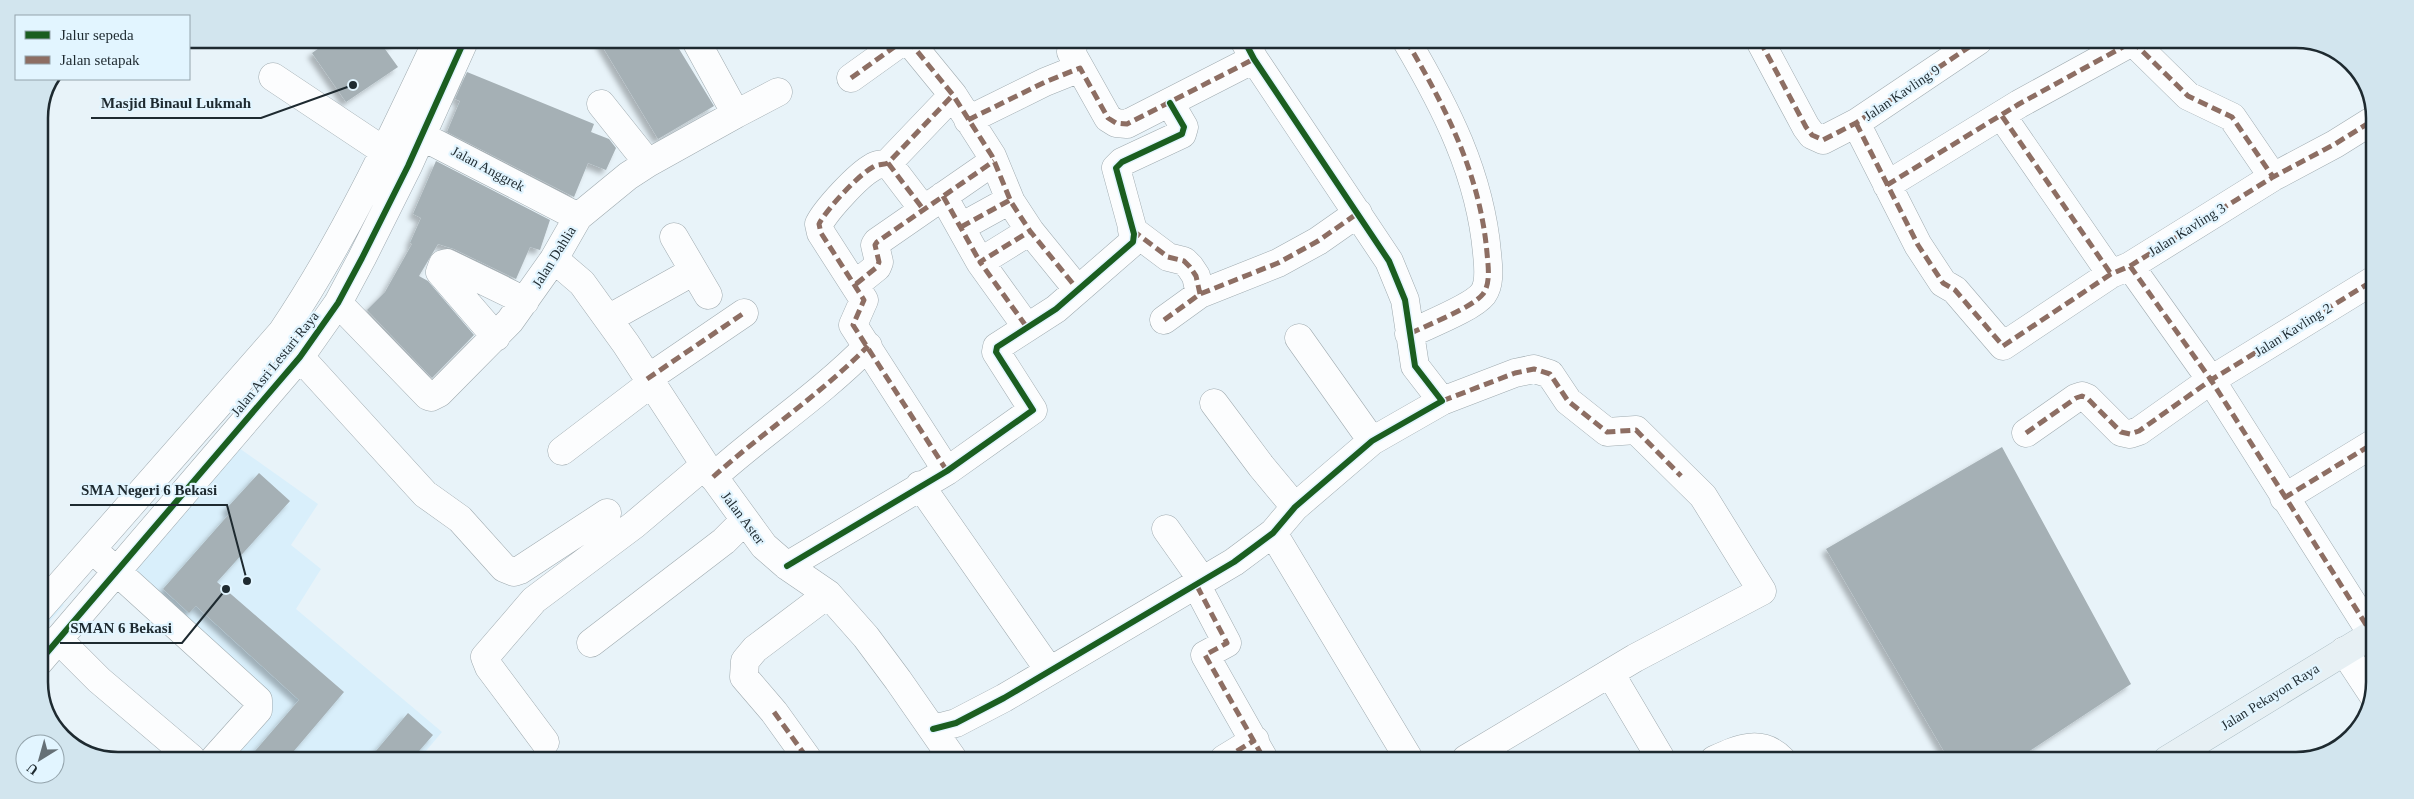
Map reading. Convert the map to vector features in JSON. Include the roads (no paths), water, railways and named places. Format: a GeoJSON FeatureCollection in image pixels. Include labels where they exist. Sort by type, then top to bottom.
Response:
{"type":"FeatureCollection","features":[{"type":"Feature","properties":{"kind":"main road","name":"Jalan Pekayon Raya"},"geometry":{"type":"LineString","coordinates":[[2180,752],[2366,638]]}},
{"type":"Feature","properties":{"kind":"street","name":"Jalan Asri Lestari Raya"},"geometry":{"type":"LineString","coordinates":[[48,651],[300,357],[338,303],[378,226],[435,48]]}},
{"type":"Feature","properties":{"kind":"street","name":"Jalan Asri Lestari Raya"},"geometry":{"type":"LineString","coordinates":[[48,599],[282,332],[313,286],[384,151],[410,129],[460,48]]}},
{"type":"Feature","properties":{"kind":"street"},"geometry":{"type":"LineString","coordinates":[[699,48],[736,114]]}},
{"type":"Feature","properties":{"kind":"street"},"geometry":{"type":"LineString","coordinates":[[851,78],[893,48]]}},
{"type":"Feature","properties":{"kind":"street"},"geometry":{"type":"LineString","coordinates":[[915,48],[953,95],[994,161],[1010,200],[1030,231],[1078,290]]}},
{"type":"Feature","properties":{"kind":"street"},"geometry":{"type":"LineString","coordinates":[[1073,48],[1072,52],[1108,118],[1116,123],[1127,124],[1170,103],[1249,50],[1388,261],[1405,300],[1414,366],[1442,401]]}},
{"type":"Feature","properties":{"kind":"street"},"geometry":{"type":"LineString","coordinates":[[1409,334],[1474,302],[1484,293],[1488,270],[1485,233],[1470,168],[1438,96],[1411,48]]}},
{"type":"Feature","properties":{"kind":"street","name":"Jalan Kavling 9"},"geometry":{"type":"LineString","coordinates":[[1764,48],[1810,133],[1823,140],[1856,123],[1968,48]]}},
{"type":"Feature","properties":{"kind":"street"},"geometry":{"type":"LineString","coordinates":[[1856,123],[1887,185],[2120,48]]}},
{"type":"Feature","properties":{"kind":"street"},"geometry":{"type":"LineString","coordinates":[[2139,48],[2188,96],[2232,117],[2273,177]]}},
{"type":"Feature","properties":{"kind":"street"},"geometry":{"type":"LineString","coordinates":[[968,120],[1045,82],[1080,68]]}},
{"type":"Feature","properties":{"kind":"street"},"geometry":{"type":"LineString","coordinates":[[273,77],[384,151]]}},
{"type":"Feature","properties":{"kind":"street","name":"Jalan Dahlia"},"geometry":{"type":"LineString","coordinates":[[338,303],[425,394],[431,397],[439,393],[496,337],[525,301],[554,259],[578,217],[628,176],[648,163],[778,92]]}},
{"type":"Feature","properties":{"kind":"street"},"geometry":{"type":"LineString","coordinates":[[947,471],[853,325],[864,300],[856,284],[821,233],[819,224],[823,216],[873,166],[888,163],[953,95]]}},
{"type":"Feature","properties":{"kind":"street"},"geometry":{"type":"LineString","coordinates":[[787,566],[920,485],[947,471],[1033,410],[996,352],[999,345],[1026,326],[1056,309],[1133,242],[1132,230],[1116,168],[1122,162],[1182,134],[1184,126],[1170,103]]}},
{"type":"Feature","properties":{"kind":"street"},"geometry":{"type":"LineString","coordinates":[[601,104],[648,163]]}},
{"type":"Feature","properties":{"kind":"street"},"geometry":{"type":"LineString","coordinates":[[2002,116],[2120,270],[2211,380],[2366,625]]}},
{"type":"Feature","properties":{"kind":"street","name":"Jalan Kavling 3"},"geometry":{"type":"LineString","coordinates":[[1887,185],[1918,245],[1943,283],[1955,290],[2003,346],[2120,270],[2273,177],[2335,144],[2366,125]]}},
{"type":"Feature","properties":{"kind":"street","name":"Jalan Anggrek"},"geometry":{"type":"LineString","coordinates":[[410,129],[578,217]]}},
{"type":"Feature","properties":{"kind":"street"},"geometry":{"type":"LineString","coordinates":[[856,284],[877,267],[879,262],[875,245],[877,242],[994,161]]}},
{"type":"Feature","properties":{"kind":"street"},"geometry":{"type":"LineString","coordinates":[[888,163],[961,228],[980,262],[1026,326]]}},
{"type":"Feature","properties":{"kind":"street"},"geometry":{"type":"LineString","coordinates":[[961,228],[1010,200]]}},
{"type":"Feature","properties":{"kind":"street"},"geometry":{"type":"LineString","coordinates":[[352,213],[378,226]]}},
{"type":"Feature","properties":{"kind":"street"},"geometry":{"type":"LineString","coordinates":[[1164,320],[1200,294],[1278,263],[1318,241],[1358,213]]}},
{"type":"Feature","properties":{"kind":"street"},"geometry":{"type":"LineString","coordinates":[[1132,230],[1168,256],[1184,261],[1190,266],[1196,276],[1200,294]]}},
{"type":"Feature","properties":{"kind":"street"},"geometry":{"type":"LineString","coordinates":[[980,262],[1030,231]]}},
{"type":"Feature","properties":{"kind":"street"},"geometry":{"type":"LineString","coordinates":[[674,237],[708,295]]}},
{"type":"Feature","properties":{"kind":"street","name":"Jalan Aster"},"geometry":{"type":"LineString","coordinates":[[554,259],[582,282],[709,471],[764,546],[787,566],[828,594],[866,637],[949,752]]}},
{"type":"Feature","properties":{"kind":"street"},"geometry":{"type":"LineString","coordinates":[[496,337],[440,272],[443,264],[447,263],[525,301]]}},
{"type":"Feature","properties":{"kind":"street"},"geometry":{"type":"LineString","coordinates":[[608,319],[694,271]]}},
{"type":"Feature","properties":{"kind":"street","name":"Jalan Kavling 2"},"geometry":{"type":"LineString","coordinates":[[2026,433],[2076,398],[2082,396],[2087,398],[2121,432],[2130,434],[2139,431],[2211,380],[2366,285]]}},
{"type":"Feature","properties":{"kind":"street"},"geometry":{"type":"LineString","coordinates":[[562,451],[649,381],[744,313]]}},
{"type":"Feature","properties":{"kind":"street"},"geometry":{"type":"LineString","coordinates":[[1298,338],[1372,441]]}},
{"type":"Feature","properties":{"kind":"street"},"geometry":{"type":"LineString","coordinates":[[545,742],[489,666],[485,656],[534,600],[634,525],[748,445],[838,376],[868,346]]}},
{"type":"Feature","properties":{"kind":"street"},"geometry":{"type":"LineString","coordinates":[[300,357],[425,494],[460,519],[497,561],[510,571],[520,570],[607,513]]}},
{"type":"Feature","properties":{"kind":"street"},"geometry":{"type":"LineString","coordinates":[[933,729],[956,723],[1234,562],[1274,533],[1295,507],[1372,441],[1442,401],[1515,373],[1534,369],[1550,374],[1568,401],[1607,432],[1636,430],[1703,496],[1762,591],[1610,673],[1478,752]]}},
{"type":"Feature","properties":{"kind":"street"},"geometry":{"type":"LineString","coordinates":[[1214,403],[1295,507]]}},
{"type":"Feature","properties":{"kind":"street"},"geometry":{"type":"LineString","coordinates":[[2284,498],[2366,448]]}},
{"type":"Feature","properties":{"kind":"street"},"geometry":{"type":"LineString","coordinates":[[174,456],[197,477]]}},
{"type":"Feature","properties":{"kind":"street"},"geometry":{"type":"LineString","coordinates":[[920,485],[1049,670]]}},
{"type":"Feature","properties":{"kind":"street"},"geometry":{"type":"LineString","coordinates":[[591,643],[717,546],[746,520]]}},
{"type":"Feature","properties":{"kind":"street"},"geometry":{"type":"LineString","coordinates":[[1166,529],[1199,583],[1227,643],[1205,655],[1259,750]]}},
{"type":"Feature","properties":{"kind":"street"},"geometry":{"type":"LineString","coordinates":[[1274,533],[1405,752]]}},
{"type":"Feature","properties":{"kind":"street"},"geometry":{"type":"LineString","coordinates":[[92,548],[115,572],[258,700],[258,710],[220,752]]}},
{"type":"Feature","properties":{"kind":"street"},"geometry":{"type":"LineString","coordinates":[[803,752],[774,712],[744,677],[745,661],[755,650],[828,594]]}},
{"type":"Feature","properties":{"kind":"street"},"geometry":{"type":"LineString","coordinates":[[58,639],[99,680],[184,752]]}},
{"type":"Feature","properties":{"kind":"street"},"geometry":{"type":"LineString","coordinates":[[2344,651],[2366,686]]}},
{"type":"Feature","properties":{"kind":"street"},"geometry":{"type":"LineString","coordinates":[[1610,673],[1656,752]]}},
{"type":"Feature","properties":{"kind":"street"},"geometry":{"type":"LineString","coordinates":[[1732,752],[1756,747],[1768,748],[1773,752]]}},
{"type":"Feature","properties":{"kind":"place","name":"Masjid Binaul Lukmah"},"geometry":{"type":"Point","coordinates":[353,85]}},
{"type":"Feature","properties":{"kind":"place","name":"SMA Negeri 6 Bekasi"},"geometry":{"type":"Point","coordinates":[247,581]}},
{"type":"Feature","properties":{"kind":"place","name":"SMAN 6 Bekasi"},"geometry":{"type":"Point","coordinates":[226,589]}}]}
